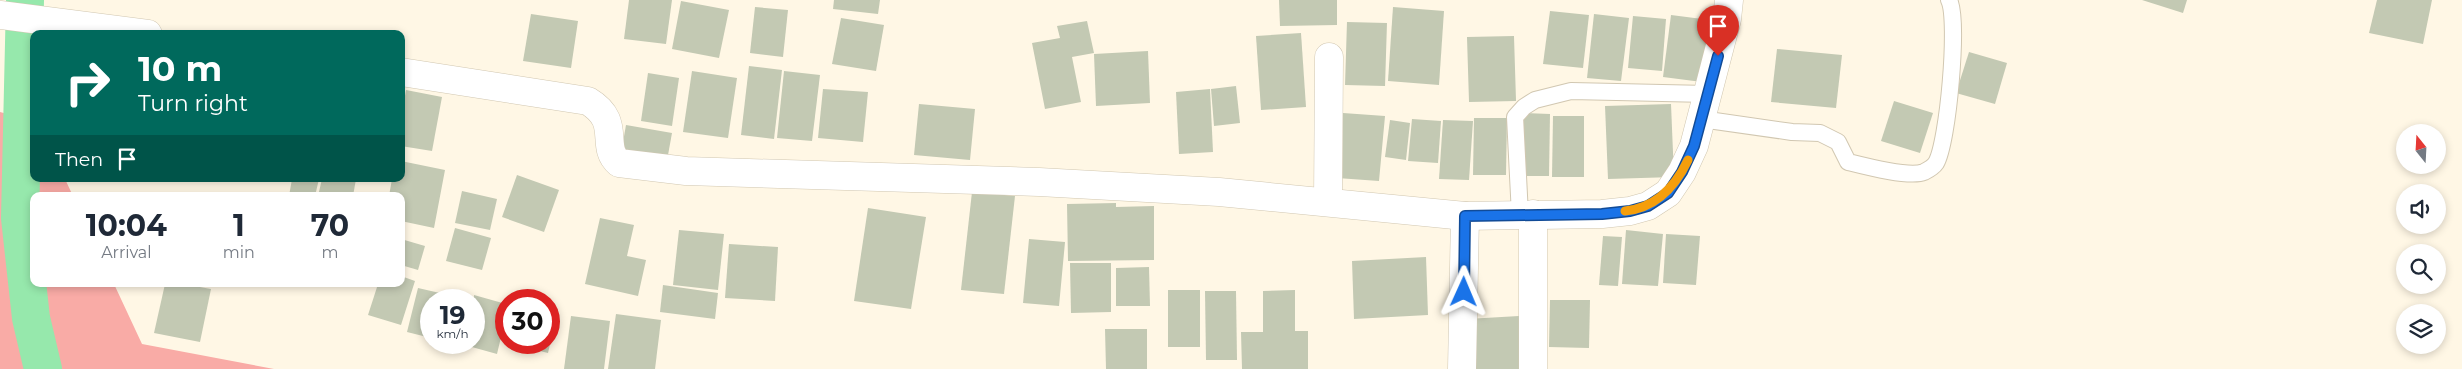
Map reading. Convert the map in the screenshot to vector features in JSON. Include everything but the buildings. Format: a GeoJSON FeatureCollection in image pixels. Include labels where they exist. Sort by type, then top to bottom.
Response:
{"type":"FeatureCollection","features":[{"type":"Feature","properties":{"kind":"street"},"geometry":{"type":"LineString","coordinates":[[405,73],[588,101],[598,107],[607,118],[612,151],[619,163],[686,171],[1039,182],[1219,192],[1465,216],[1602,214],[1630,211],[1648,206],[1668,193],[1682,172],[1694,146],[1727,19],[1729,0]]}},
{"type":"Feature","properties":{"kind":"street"},"geometry":{"type":"LineString","coordinates":[[0,15],[114,30]]}},
{"type":"Feature","properties":{"kind":"street"},"geometry":{"type":"LineString","coordinates":[[1328,202],[1330,57]]}},
{"type":"Feature","properties":{"kind":"street"},"geometry":{"type":"LineString","coordinates":[[1527,215],[1533,369]]}},
{"type":"Feature","properties":{"kind":"street"},"geometry":{"type":"LineString","coordinates":[[1462,369],[1465,216]]}},
{"type":"Feature","properties":{"kind":"lane"},"geometry":{"type":"LineString","coordinates":[[1701,119],[1792,132],[1820,133],[1838,142],[1848,162],[1880,170],[1922,173],[1936,165],[1946,120],[1954,46],[1953,8],[1949,0]]}},
{"type":"Feature","properties":{"kind":"lane"},"geometry":{"type":"LineString","coordinates":[[1527,215],[1515,117],[1524,107],[1535,100],[1571,91],[1708,94]]}},
{"type":"Feature","properties":{"kind":"shaded area"},"geometry":{"type":"Polygon","coordinates":[[[0,112],[30,120],[30,182],[66,182],[71,192],[30,192],[30,287],[115,287],[142,344],[274,369],[0,369],[0,112]]]}},
{"type":"Feature","properties":{"kind":"waterway"},"geometry":{"type":"LineString","coordinates":[[25,0],[20,218],[31,318],[43,369]]}},
{"type":"Feature","properties":{"kind":"slow traffic"},"geometry":{"type":"LineString","coordinates":[[1625,211],[1648,206],[1668,193],[1688,160]]}},
{"type":"Feature","properties":{"kind":"route"},"geometry":{"type":"LineString","coordinates":[[1464,292],[1465,216],[1602,214],[1630,211],[1648,206],[1668,193],[1682,172],[1694,146],[1718,56]]}}]}
